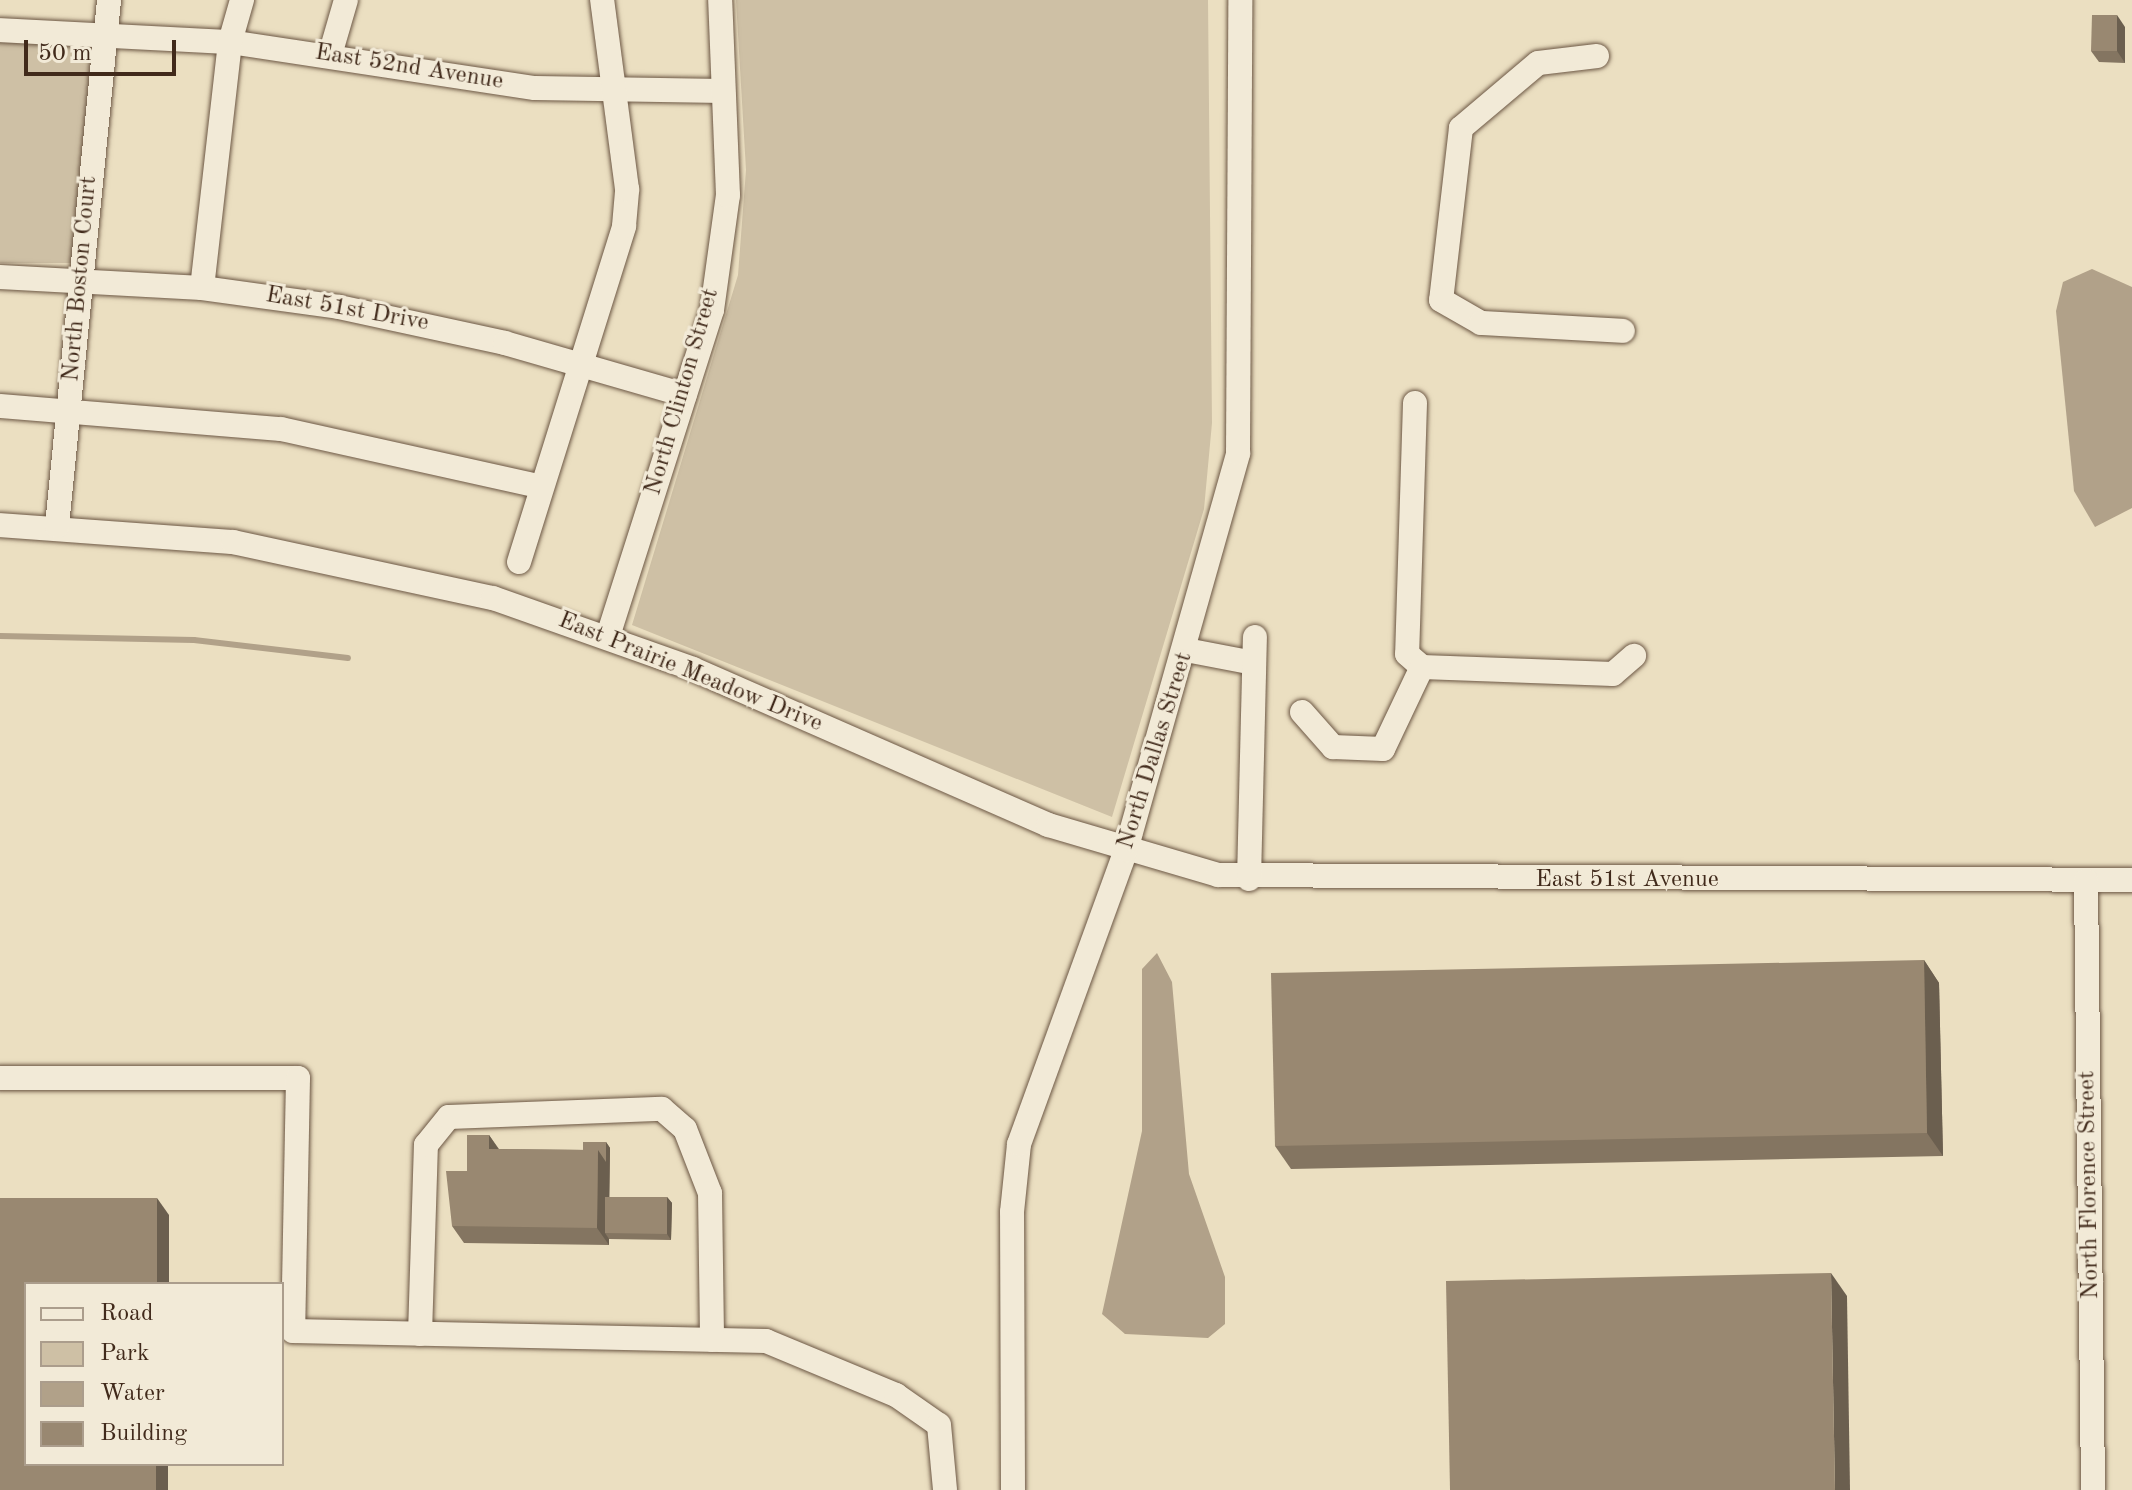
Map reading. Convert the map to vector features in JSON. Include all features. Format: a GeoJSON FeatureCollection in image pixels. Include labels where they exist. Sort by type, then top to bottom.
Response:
{"type":"FeatureCollection","features":[{"type":"Feature","properties":{"kind":"street","name":"North Boston Court"},"geometry":{"type":"LineString","coordinates":[[57,526],[109,0]]}},
{"type":"Feature","properties":{"kind":"street"},"geometry":{"type":"LineString","coordinates":[[202,288],[230,42],[242,0]]}},
{"type":"Feature","properties":{"kind":"street"},"geometry":{"type":"LineString","coordinates":[[330,55],[346,0]]}},
{"type":"Feature","properties":{"kind":"street"},"geometry":{"type":"LineString","coordinates":[[519,562],[624,226],[627,189],[610,93],[602,0]]}},
{"type":"Feature","properties":{"kind":"street","name":"North Clinton Street"},"geometry":{"type":"LineString","coordinates":[[608,636],[712,310],[728,195],[720,0]]}},
{"type":"Feature","properties":{"kind":"street","name":"North Dallas Street"},"geometry":{"type":"LineString","coordinates":[[1013,1490],[1012,1212],[1019,1144],[1126,850],[1186,650],[1240,432],[1240,0]]}},
{"type":"Feature","properties":{"kind":"street","name":"East 52nd Avenue"},"geometry":{"type":"LineString","coordinates":[[0,30],[104,31],[230,42],[535,88],[610,93],[723,91]]}},
{"type":"Feature","properties":{"kind":"street"},"geometry":{"type":"LineString","coordinates":[[1597,56],[1538,63],[1461,128],[1441,300],[1481,323],[1623,331]]}},
{"type":"Feature","properties":{"kind":"street","name":"East 51st Drive"},"geometry":{"type":"LineString","coordinates":[[0,277],[82,278],[202,288],[426,324],[685,395]]}},
{"type":"Feature","properties":{"kind":"street"},"geometry":{"type":"LineString","coordinates":[[1415,403],[1407,654],[1422,667],[1613,674],[1634,656]]}},
{"type":"Feature","properties":{"kind":"street"},"geometry":{"type":"LineString","coordinates":[[0,406],[69,408],[317,435],[542,487]]}},
{"type":"Feature","properties":{"kind":"street","name":"East Prairie Meadow Drive"},"geometry":{"type":"LineString","coordinates":[[0,525],[57,526],[344,561],[608,636],[1002,807],[1126,850]]}},
{"type":"Feature","properties":{"kind":"street"},"geometry":{"type":"LineString","coordinates":[[1249,879],[1255,637]]}},
{"type":"Feature","properties":{"kind":"street"},"geometry":{"type":"LineString","coordinates":[[1186,650],[1254,663]]}},
{"type":"Feature","properties":{"kind":"street"},"geometry":{"type":"LineString","coordinates":[[1302,712],[1333,747],[1383,749],[1422,667]]}},
{"type":"Feature","properties":{"kind":"street","name":"East 51st Avenue"},"geometry":{"type":"LineString","coordinates":[[1126,850],[1249,879],[2132,880]]}},
{"type":"Feature","properties":{"kind":"street","name":"North Florence Street"},"geometry":{"type":"LineString","coordinates":[[2086,881],[2093,1490]]}},
{"type":"Feature","properties":{"kind":"street"},"geometry":{"type":"LineString","coordinates":[[0,1078],[298,1078],[293,1331],[766,1341],[896,1395],[939,1425],[945,1490]]}},
{"type":"Feature","properties":{"kind":"street"},"geometry":{"type":"LineString","coordinates":[[420,1334],[426,1145],[449,1117],[662,1109],[685,1129],[710,1193],[712,1340]]}},
{"type":"Feature","properties":{"kind":"green space"},"geometry":{"type":"Polygon","coordinates":[[[736,0],[1208,0],[1212,423],[1204,509],[1112,817],[632,625],[738,275],[746,170],[736,0]]]}},
{"type":"Feature","properties":{"kind":"green space"},"geometry":{"type":"Polygon","coordinates":[[[0,35],[97,37],[72,263],[0,263],[0,35]]]}},
{"type":"Feature","properties":{"kind":"water"},"geometry":{"type":"Polygon","coordinates":[[[2092,269],[2132,287],[2132,508],[2095,527],[2074,491],[2056,311],[2063,282],[2092,269]]]}},
{"type":"Feature","properties":{"kind":"water"},"geometry":{"type":"Polygon","coordinates":[[[1157,953],[1172,982],[1189,1174],[1225,1277],[1225,1324],[1208,1338],[1125,1334],[1102,1314],[1142,1131],[1142,969],[1157,953]]]}},
{"type":"Feature","properties":{"kind":"building"},"geometry":{"type":"Polygon","coordinates":[[[2092,15],[2117,15],[2117,51],[2091,51],[2092,15]]]}},
{"type":"Feature","properties":{"kind":"building"},"geometry":{"type":"Polygon","coordinates":[[[1924,960],[1927,1133],[1275,1146],[1271,973],[1924,960]]]}},
{"type":"Feature","properties":{"kind":"building"},"geometry":{"type":"Polygon","coordinates":[[[467,1135],[489,1135],[489,1149],[598,1150],[597,1228],[452,1226],[446,1171],[467,1171],[467,1135]]]}},
{"type":"Feature","properties":{"kind":"building"},"geometry":{"type":"Polygon","coordinates":[[[583,1142],[606,1142],[606,1162],[598,1150],[583,1150],[583,1142]]]}},
{"type":"Feature","properties":{"kind":"building"},"geometry":{"type":"Polygon","coordinates":[[[605,1197],[667,1197],[667,1234],[605,1233],[605,1197]]]}},
{"type":"Feature","properties":{"kind":"building"},"geometry":{"type":"Polygon","coordinates":[[[0,1198],[157,1198],[157,1282],[24,1282],[24,1466],[156,1466],[156,1490],[0,1490],[0,1198]]]}},
{"type":"Feature","properties":{"kind":"building"},"geometry":{"type":"Polygon","coordinates":[[[1831,1273],[1835,1490],[1450,1490],[1446,1281],[1831,1273]]]}},
{"type":"Feature","properties":{"kind":"waterway"},"geometry":{"type":"LineString","coordinates":[[0,636],[194,640],[348,658]]}}]}
